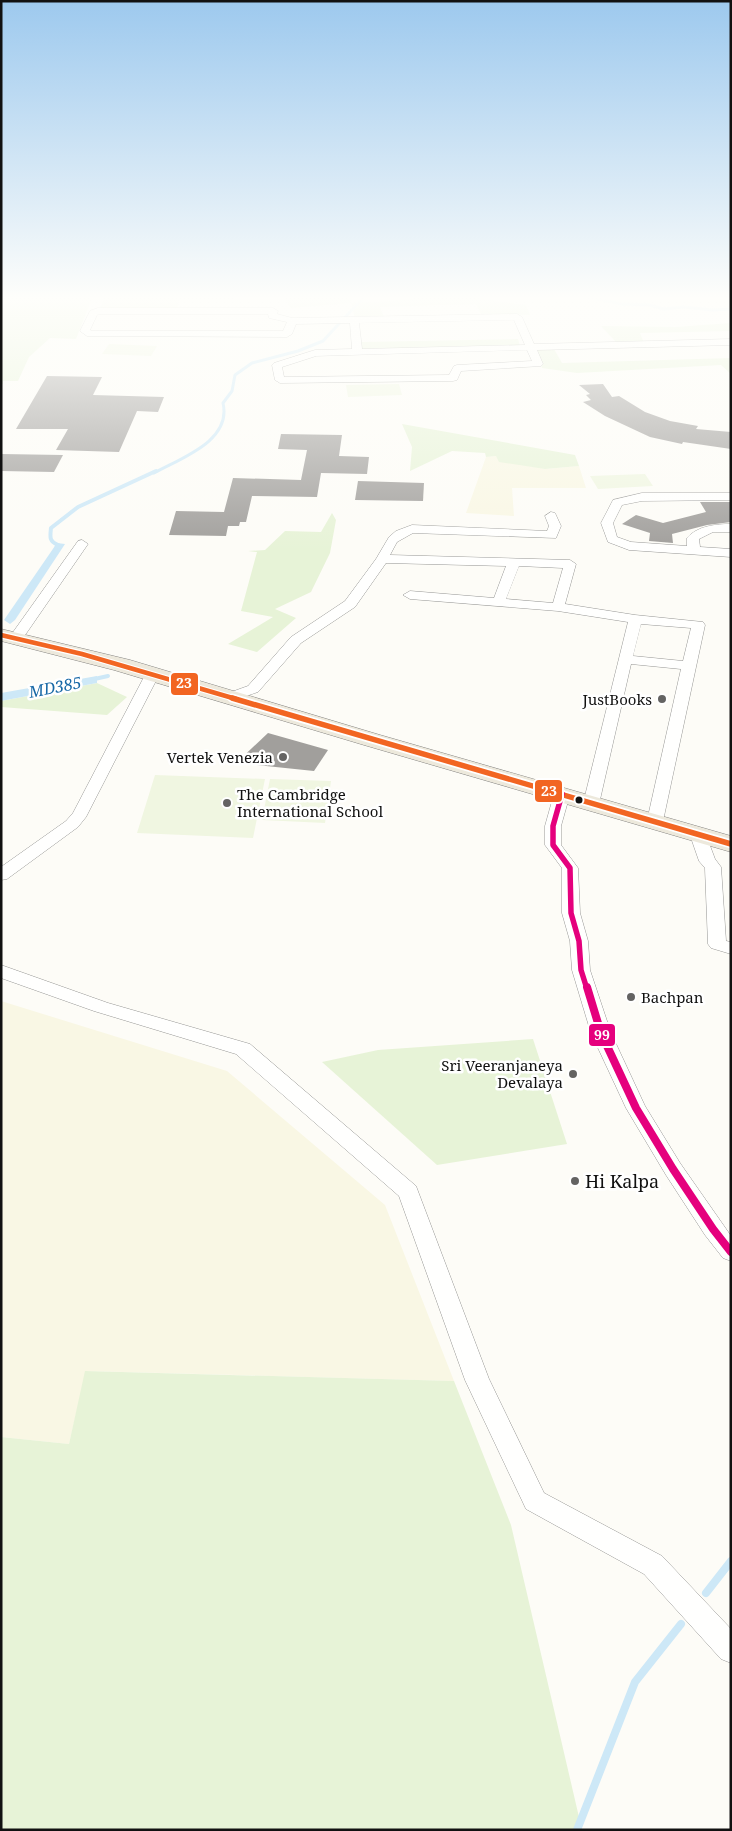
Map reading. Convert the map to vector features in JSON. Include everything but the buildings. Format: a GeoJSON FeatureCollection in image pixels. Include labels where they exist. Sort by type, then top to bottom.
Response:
{"type":"FeatureCollection","features":[{"type":"Feature","properties":{"kind":"main road"},"geometry":{"type":"LineString","coordinates":[[9,636],[80,654],[145,688],[228,698],[731,844]]}},
{"type":"Feature","properties":{"kind":"street"},"geometry":{"type":"LineString","coordinates":[[731,496],[642,497],[617,502],[607,523],[612,539],[629,546],[731,553]]}},
{"type":"Feature","properties":{"kind":"street"},"geometry":{"type":"LineString","coordinates":[[228,698],[254,689],[296,640],[350,604],[382,559],[390,541],[400,533],[412,529],[552,535],[555,526],[551,516]]}},
{"type":"Feature","properties":{"kind":"street"},"geometry":{"type":"LineString","coordinates":[[694,551],[693,538],[702,531],[731,528]]}},
{"type":"Feature","properties":{"kind":"street"},"geometry":{"type":"LineString","coordinates":[[9,636],[82,544]]}},
{"type":"Feature","properties":{"kind":"street"},"geometry":{"type":"LineString","coordinates":[[382,559],[570,564],[558,607]]}},
{"type":"Feature","properties":{"kind":"street"},"geometry":{"type":"LineString","coordinates":[[498,601],[514,562]]}},
{"type":"Feature","properties":{"kind":"street"},"geometry":{"type":"LineString","coordinates":[[716,562],[731,565]]}},
{"type":"Feature","properties":{"kind":"street"},"geometry":{"type":"LineString","coordinates":[[410,595],[558,607],[635,619],[698,625],[655,821]]}},
{"type":"Feature","properties":{"kind":"street"},"geometry":{"type":"LineString","coordinates":[[592,804],[635,619]]}},
{"type":"Feature","properties":{"kind":"street"},"geometry":{"type":"LineString","coordinates":[[626,659],[689,666]]}},
{"type":"Feature","properties":{"kind":"street"},"geometry":{"type":"LineString","coordinates":[[1,875],[72,824],[76,819],[145,688]]}},
{"type":"Feature","properties":{"kind":"street"},"geometry":{"type":"LineString","coordinates":[[562,794],[554,826],[553,845],[570,868],[571,913],[579,941],[581,970],[601,1033],[636,1108],[673,1169],[713,1229],[731,1252]]}},
{"type":"Feature","properties":{"kind":"street"},"geometry":{"type":"LineString","coordinates":[[698,834],[707,861],[712,867],[716,944],[731,948]]}},
{"type":"Feature","properties":{"kind":"street"},"geometry":{"type":"LineString","coordinates":[[1,971],[100,1007],[243,1049],[408,1192],[477,1380],[535,1501],[653,1565],[731,1649]]}},
{"type":"Feature","properties":{"kind":"shaded area"},"geometry":{"type":"Polygon","coordinates":[[[496,456],[545,469],[579,466],[586,488],[512,488],[514,516],[466,513],[486,457],[496,456]]]}},
{"type":"Feature","properties":{"kind":"shaded area"},"geometry":{"type":"Polygon","coordinates":[[[1,1001],[227,1071],[385,1205],[454,1381],[86,1371],[69,1444],[1,1437],[1,1001]]]}},
{"type":"Feature","properties":{"kind":"green space"},"geometry":{"type":"Polygon","coordinates":[[[399,384],[402,395],[348,397],[346,385],[399,384]]]}},
{"type":"Feature","properties":{"kind":"green space"},"geometry":{"type":"Polygon","coordinates":[[[402,424],[575,455],[579,466],[545,469],[499,462],[496,456],[486,457],[485,453],[452,451],[410,471],[412,447],[402,424]]]}},
{"type":"Feature","properties":{"kind":"green space"},"geometry":{"type":"Polygon","coordinates":[[[645,474],[653,486],[598,489],[590,476],[645,474]]]}},
{"type":"Feature","properties":{"kind":"green space"},"geometry":{"type":"Polygon","coordinates":[[[332,513],[336,520],[330,553],[311,592],[275,609],[296,618],[257,652],[228,644],[273,617],[241,611],[257,552],[248,551],[265,550],[285,531],[321,532],[332,513]]]}},
{"type":"Feature","properties":{"kind":"green space"},"geometry":{"type":"Polygon","coordinates":[[[97,683],[127,697],[107,715],[1,707],[1,701],[97,683]]]}},
{"type":"Feature","properties":{"kind":"green space"},"geometry":{"type":"Polygon","coordinates":[[[155,775],[265,779],[253,838],[137,833],[155,775]]]}},
{"type":"Feature","properties":{"kind":"green space"},"geometry":{"type":"Polygon","coordinates":[[[270,779],[331,781],[325,823],[262,820],[270,779]]]}},
{"type":"Feature","properties":{"kind":"green space"},"geometry":{"type":"Polygon","coordinates":[[[533,1039],[567,1144],[437,1165],[322,1062],[378,1050],[533,1039]]]}},
{"type":"Feature","properties":{"kind":"green space"},"geometry":{"type":"Polygon","coordinates":[[[85,1371],[454,1381],[511,1525],[582,1830],[1,1830],[1,1437],[69,1444],[85,1371]]]}},
{"type":"Feature","properties":{"kind":"water"},"geometry":{"type":"Polygon","coordinates":[[[57,543],[65,544],[15,620],[10,624],[4,620],[57,543]]]}},
{"type":"Feature","properties":{"kind":"water"},"geometry":{"type":"Polygon","coordinates":[[[97,676],[97,683],[1,701],[1,693],[97,676]]]}},
{"type":"Feature","properties":{"kind":"waterway"},"geometry":{"type":"LineString","coordinates":[[154,473],[202,447],[212,438],[220,428],[224,416],[223,403],[232,391],[234,380]]}},
{"type":"Feature","properties":{"kind":"waterway"},"geometry":{"type":"LineString","coordinates":[[56,548],[58,545],[51,538],[51,528],[78,507],[156,471]]}},
{"type":"Feature","properties":{"kind":"waterway","name":"MD385"},"geometry":{"type":"LineString","coordinates":[[90,680],[108,676]]}},
{"type":"Feature","properties":{"kind":"waterway"},"geometry":{"type":"LineString","coordinates":[[706,1593],[731,1561]]}},
{"type":"Feature","properties":{"kind":"waterway"},"geometry":{"type":"LineString","coordinates":[[577,1830],[635,1682],[681,1624]]}},
{"type":"Feature","properties":{"kind":"transit line","name":"23"},"geometry":{"type":"LineString","coordinates":[[1,635],[122,665],[731,844]]}},
{"type":"Feature","properties":{"kind":"transit line","name":"99"},"geometry":{"type":"LineString","coordinates":[[562,794],[553,826],[553,845],[570,868],[571,913],[579,941],[581,970],[601,1033],[636,1108],[673,1169],[713,1229],[731,1252]]}},
{"type":"Feature","properties":{"kind":"place","name":"JustBooks"},"geometry":{"type":"Point","coordinates":[662,699]}},
{"type":"Feature","properties":{"kind":"place","name":"Vertek Venezia"},"geometry":{"type":"Point","coordinates":[283,757]}},
{"type":"Feature","properties":{"kind":"place","name":"The Cambridge International School"},"geometry":{"type":"Point","coordinates":[227,803]}},
{"type":"Feature","properties":{"kind":"place","name":"Bachpan"},"geometry":{"type":"Point","coordinates":[631,997]}},
{"type":"Feature","properties":{"kind":"place","name":"Sri Veeranjaneya Devalaya"},"geometry":{"type":"Point","coordinates":[573,1074]}},
{"type":"Feature","properties":{"kind":"place","name":"Hi Kalpa"},"geometry":{"type":"Point","coordinates":[575,1181]}}]}
